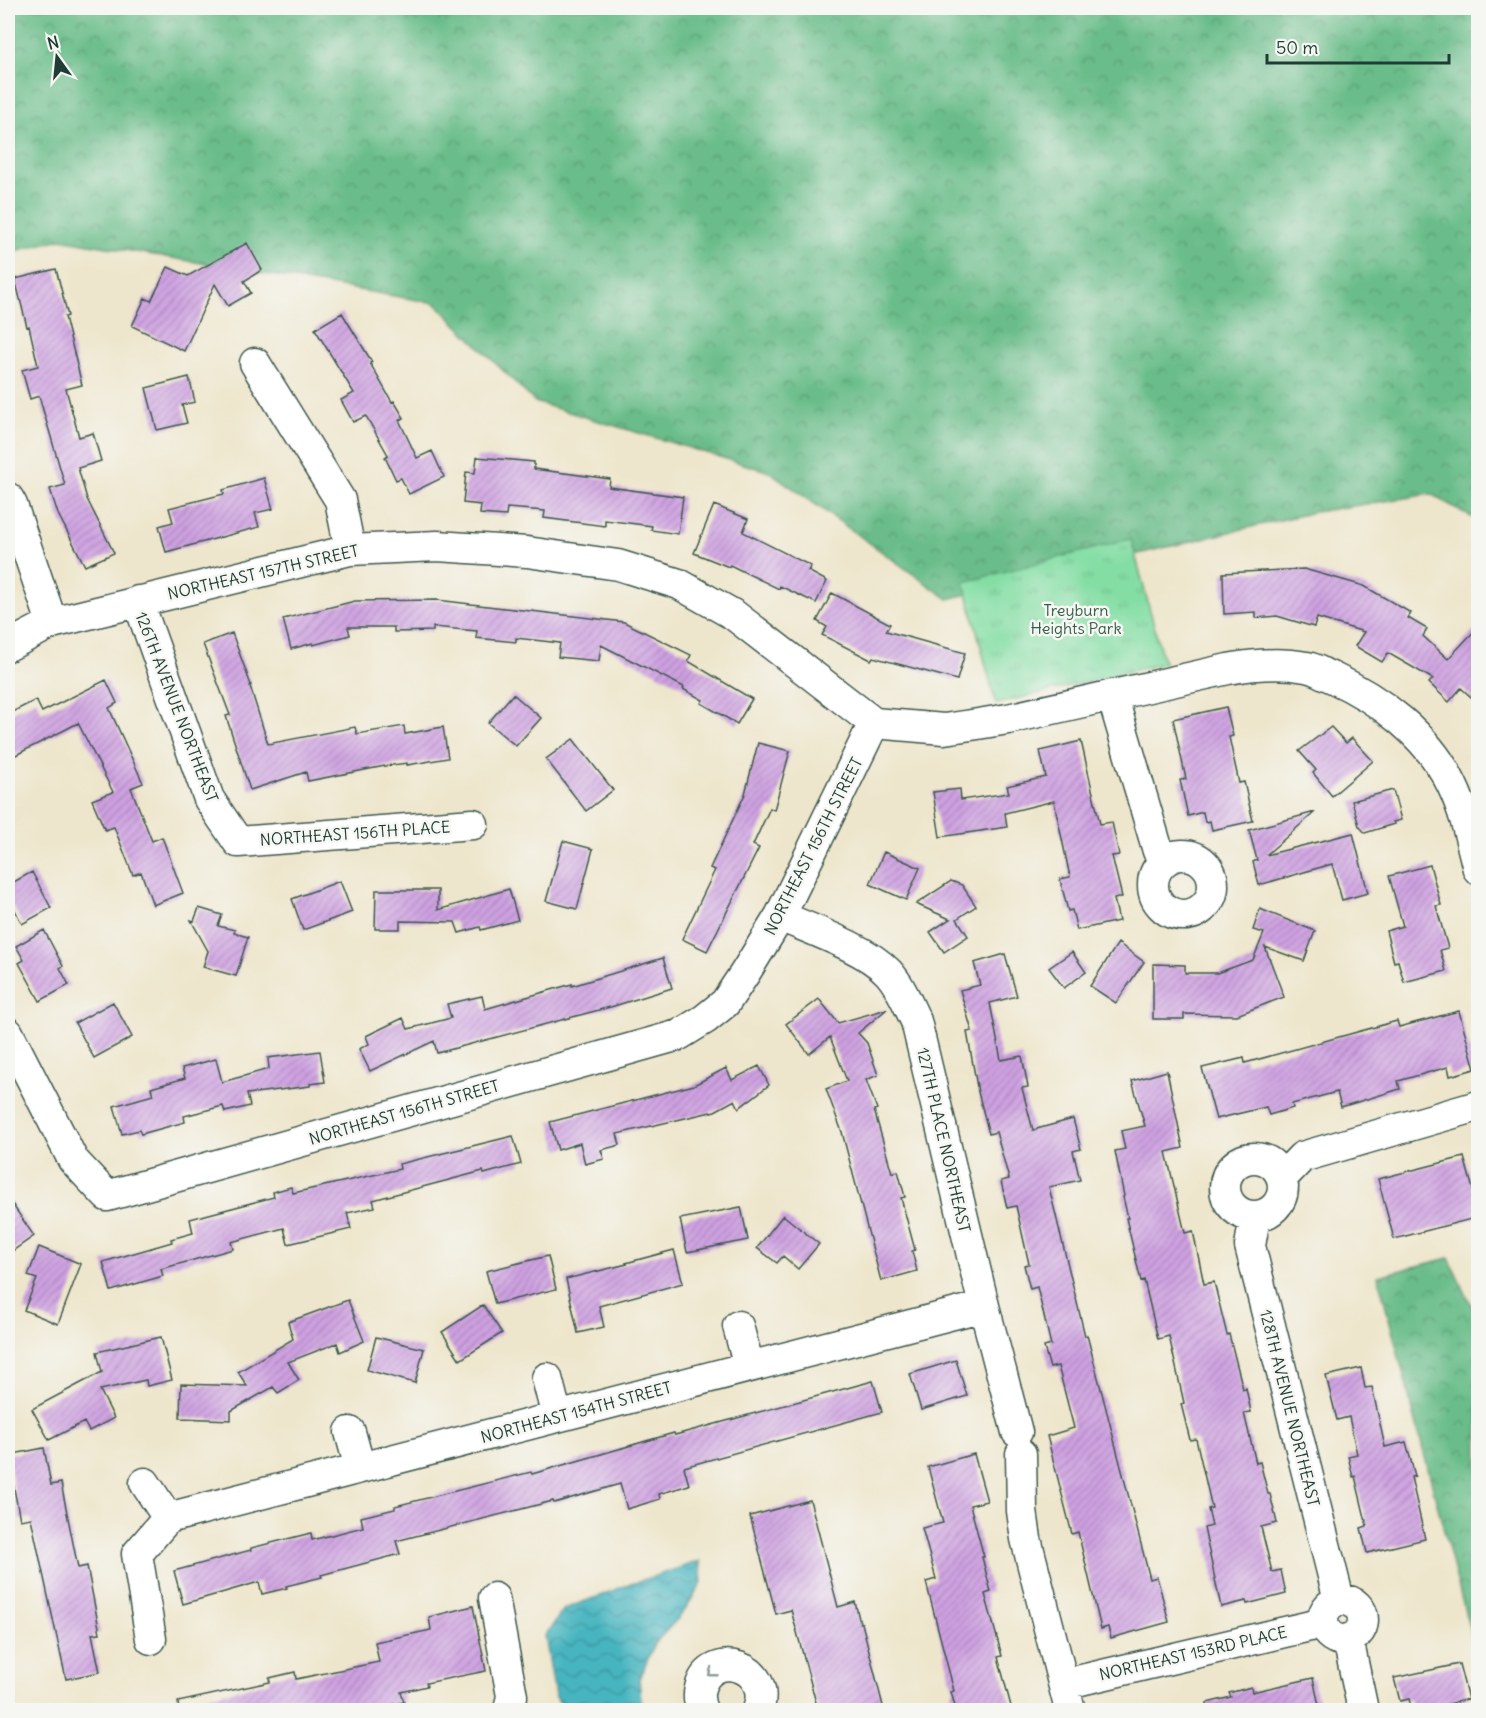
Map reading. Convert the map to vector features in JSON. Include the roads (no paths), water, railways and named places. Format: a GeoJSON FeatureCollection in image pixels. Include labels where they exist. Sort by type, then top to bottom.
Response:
{"type":"FeatureCollection","features":[{"type":"Feature","properties":{"kind":"street"},"geometry":{"type":"LineString","coordinates":[[255,363],[340,500],[350,549]]}},
{"type":"Feature","properties":{"kind":"street"},"geometry":{"type":"LineString","coordinates":[[8,498],[52,623]]}},
{"type":"Feature","properties":{"kind":"street","name":"NORTHEAST 157TH STREET"},"geometry":{"type":"LineString","coordinates":[[8,646],[52,623],[350,549],[437,546],[527,552],[618,565],[679,584],[734,615],[874,723]]}},
{"type":"Feature","properties":{"kind":"street","name":"126TH AVENUE NORTHEAST"},"geometry":{"type":"LineString","coordinates":[[138,601],[209,800],[238,842]]}},
{"type":"Feature","properties":{"kind":"street"},"geometry":{"type":"LineString","coordinates":[[874,723],[944,729],[1008,719],[1262,663],[1308,667],[1353,687],[1389,710],[1423,741],[1452,784],[1467,790],[1477,856]]}},
{"type":"Feature","properties":{"kind":"street"},"geometry":{"type":"LineString","coordinates":[[1112,695],[1158,851],[1166,860]]}},
{"type":"Feature","properties":{"kind":"street","name":"NORTHEAST 156TH STREET"},"geometry":{"type":"LineString","coordinates":[[8,1033],[74,1160],[107,1196],[679,1035],[725,1003],[780,916],[874,723]]}},
{"type":"Feature","properties":{"kind":"street","name":"NORTHEAST 156TH PLACE"},"geometry":{"type":"LineString","coordinates":[[238,842],[473,824]]}},
{"type":"Feature","properties":{"kind":"street","name":"127TH PLACE NORTHEAST"},"geometry":{"type":"LineString","coordinates":[[780,916],[866,955],[888,972],[916,1021],[1019,1443],[1022,1511],[1026,1539],[1067,1697]]}},
{"type":"Feature","properties":{"kind":"street"},"geometry":{"type":"LineString","coordinates":[[1282,1178],[1302,1157],[1479,1106]]}},
{"type":"Feature","properties":{"kind":"street"},"geometry":{"type":"LineString","coordinates":[[1247,1159],[1260,1159],[1269,1163],[1282,1178],[1282,1194],[1271,1211],[1255,1216],[1245,1214],[1236,1210],[1229,1202],[1226,1180],[1230,1171],[1247,1159]]}},
{"type":"Feature","properties":{"kind":"street","name":"128TH AVENUE NORTHEAST"},"geometry":{"type":"LineString","coordinates":[[1255,1216],[1250,1246],[1331,1611]]}},
{"type":"Feature","properties":{"kind":"street","name":"NORTHEAST 154TH STREET"},"geometry":{"type":"LineString","coordinates":[[168,1518],[984,1306]]}},
{"type":"Feature","properties":{"kind":"street"},"geometry":{"type":"LineString","coordinates":[[738,1326],[749,1367]]}},
{"type":"Feature","properties":{"kind":"street"},"geometry":{"type":"LineString","coordinates":[[547,1378],[557,1417]]}},
{"type":"Feature","properties":{"kind":"street"},"geometry":{"type":"LineString","coordinates":[[350,1432],[360,1468]]}},
{"type":"Feature","properties":{"kind":"street"},"geometry":{"type":"LineString","coordinates":[[145,1483],[168,1518],[137,1554],[151,1639]]}},
{"type":"Feature","properties":{"kind":"street"},"geometry":{"type":"LineString","coordinates":[[494,1598],[512,1696],[509,1710]]}},
{"type":"Feature","properties":{"kind":"street"},"geometry":{"type":"LineString","coordinates":[[1331,1611],[1347,1600],[1362,1613],[1362,1624],[1359,1631],[1348,1639],[1363,1710]]}},
{"type":"Feature","properties":{"kind":"street","name":"NORTHEAST 153RD PLACE"},"geometry":{"type":"LineString","coordinates":[[1067,1697],[1331,1611]]}},
{"type":"Feature","properties":{"kind":"street"},"geometry":{"type":"LineString","coordinates":[[702,1710],[699,1696],[700,1685],[706,1676],[714,1670],[733,1665],[751,1673],[757,1681],[761,1690],[758,1710]]}},
{"type":"Feature","properties":{"kind":"water"},"geometry":{"type":"Polygon","coordinates":[[[700,1561],[702,1583],[682,1614],[655,1643],[639,1679],[642,1710],[564,1710],[555,1695],[545,1636],[564,1609],[700,1561]]]}},
{"type":"Feature","properties":{"kind":"park label","name":"Treyburn Heights Park"},"geometry":{"type":"Point","coordinates":[1076,619]}}]}
